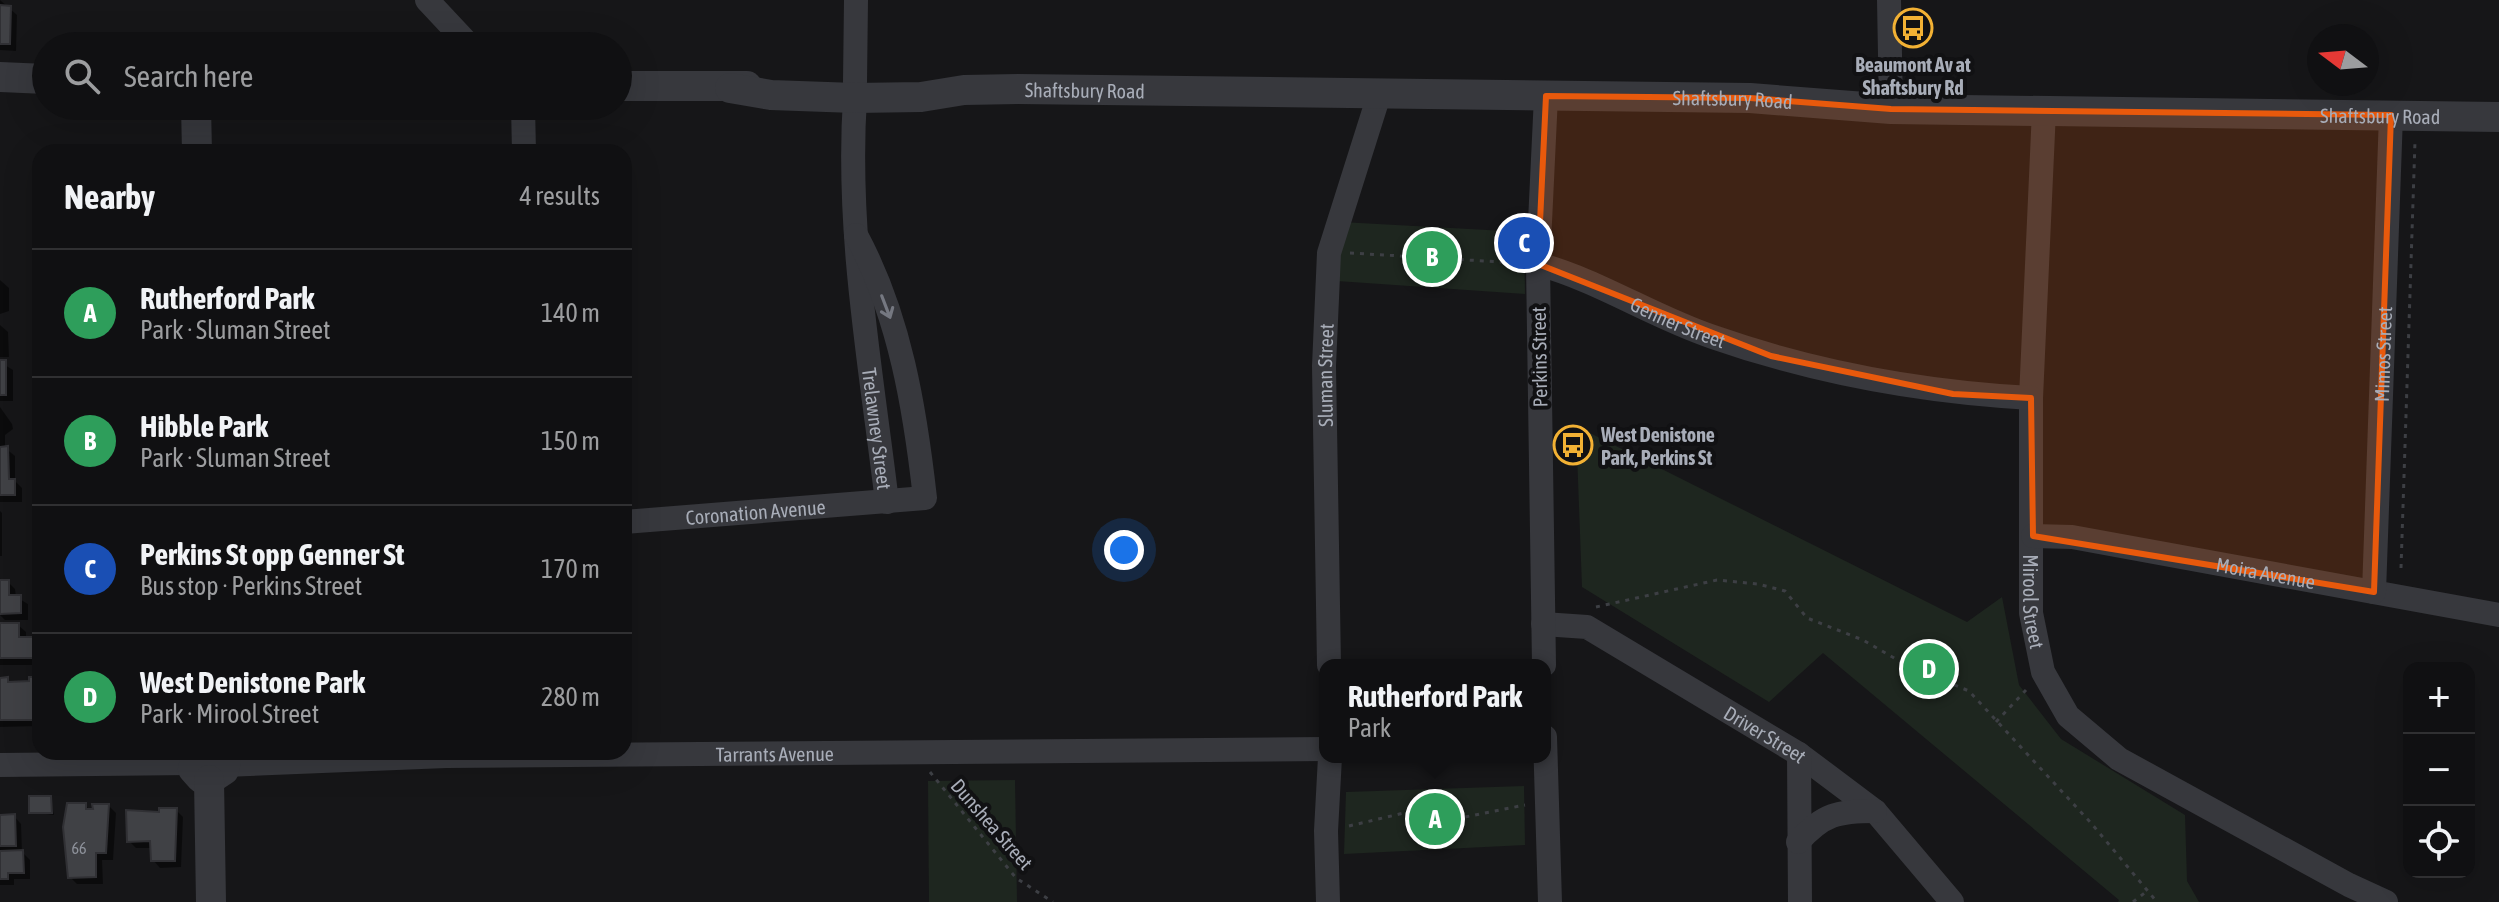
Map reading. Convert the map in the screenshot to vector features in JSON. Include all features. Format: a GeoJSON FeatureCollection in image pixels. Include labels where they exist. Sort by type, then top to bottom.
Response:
{"type":"FeatureCollection","features":[{"type":"Feature","properties":{"kind":"street"},"geometry":{"type":"LineString","coordinates":[[427,0],[457,32]]}},
{"type":"Feature","properties":{"kind":"street","name":"Trelawney Street"},"geometry":{"type":"LineString","coordinates":[[856,0],[852,147],[856,235],[887,502],[925,498],[914,401],[890,320],[856,235]]}},
{"type":"Feature","properties":{"kind":"street"},"geometry":{"type":"LineString","coordinates":[[1889,0],[1891,109]]}},
{"type":"Feature","properties":{"kind":"street"},"geometry":{"type":"LineString","coordinates":[[0,77],[32,78]]}},
{"type":"Feature","properties":{"kind":"street","name":"Shaftsbury Road"},"geometry":{"type":"LineString","coordinates":[[632,86],[855,90],[921,97],[964,90],[1750,98],[1891,109],[2499,117]]}},
{"type":"Feature","properties":{"kind":"street","name":"Sluman Street"},"geometry":{"type":"LineString","coordinates":[[1329,659],[1324,366],[1329,253],[1379,95]]}},
{"type":"Feature","properties":{"kind":"street","name":"Perkins Street"},"geometry":{"type":"LineString","coordinates":[[1544,659],[1538,264],[1546,96]]}},
{"type":"Feature","properties":{"kind":"street","name":"Mirool Street"},"geometry":{"type":"LineString","coordinates":[[2044,110],[2031,398],[2031,613],[2043,672],[2068,716],[2119,759],[2386,902]]}},
{"type":"Feature","properties":{"kind":"street","name":"Mimos Street"},"geometry":{"type":"LineString","coordinates":[[2374,592],[2391,115]]}},
{"type":"Feature","properties":{"kind":"street"},"geometry":{"type":"LineString","coordinates":[[196,120],[197,144]]}},
{"type":"Feature","properties":{"kind":"street"},"geometry":{"type":"LineString","coordinates":[[523,120],[524,144]]}},
{"type":"Feature","properties":{"kind":"street","name":"Genner Street"},"geometry":{"type":"LineString","coordinates":[[1538,264],[1582,278],[1710,336],[1771,356],[1953,394],[2031,398]]}},
{"type":"Feature","properties":{"kind":"street","name":"Coronation Avenue"},"geometry":{"type":"LineString","coordinates":[[632,521],[887,502]]}},
{"type":"Feature","properties":{"kind":"street","name":"Moira Avenue"},"geometry":{"type":"LineString","coordinates":[[2033,536],[2072,537],[2499,615]]}},
{"type":"Feature","properties":{"kind":"street","name":"Driver Street"},"geometry":{"type":"LineString","coordinates":[[1543,624],[1587,627],[1799,754],[1875,811],[1952,902]]}},
{"type":"Feature","properties":{"kind":"street","name":"Tarrants Avenue"},"geometry":{"type":"LineString","coordinates":[[632,755],[1319,749]]}},
{"type":"Feature","properties":{"kind":"street"},"geometry":{"type":"LineString","coordinates":[[1799,754],[1800,902]]}},
{"type":"Feature","properties":{"kind":"street","name":"Tarrants Avenue"},"geometry":{"type":"LineString","coordinates":[[0,765],[288,760]]}},
{"type":"Feature","properties":{"kind":"street"},"geometry":{"type":"LineString","coordinates":[[209,762],[211,902]]}},
{"type":"Feature","properties":{"kind":"street"},"geometry":{"type":"LineString","coordinates":[[1328,902],[1326,831],[1330,763]]}},
{"type":"Feature","properties":{"kind":"street"},"geometry":{"type":"LineString","coordinates":[[1545,763],[1550,902]]}},
{"type":"Feature","properties":{"kind":"street"},"geometry":{"type":"LineString","coordinates":[[1798,842],[1822,818],[1839,813],[1875,811]]}},
{"type":"Feature","properties":{"kind":"path","name":"Mimos Street"},"geometry":{"type":"LineString","coordinates":[[2401,568],[2415,141]]}},
{"type":"Feature","properties":{"kind":"path"},"geometry":{"type":"LineString","coordinates":[[1329,253],[1538,264]]}},
{"type":"Feature","properties":{"kind":"path"},"geometry":{"type":"LineString","coordinates":[[1585,610],[1717,580],[1758,584],[1785,591],[1807,618],[1863,640],[1908,666],[1969,691],[2091,823],[2157,902]]}},
{"type":"Feature","properties":{"kind":"path"},"geometry":{"type":"LineString","coordinates":[[1996,722],[2043,672]]}},
{"type":"Feature","properties":{"kind":"path","name":"Dunshea Street"},"geometry":{"type":"LineString","coordinates":[[928,754],[930,774],[1016,878],[1053,902]]}},
{"type":"Feature","properties":{"kind":"path"},"geometry":{"type":"LineString","coordinates":[[1326,831],[1408,812],[1440,822],[1546,802]]}},
{"type":"Feature","properties":{"kind":"path"},"geometry":{"type":"LineString","coordinates":[[2133,902],[2147,891]]}},
{"type":"Feature","properties":{"kind":"highlighted area"},"geometry":{"type":"Polygon","coordinates":[[[1546,96],[1750,98],[1891,109],[2391,115],[2374,592],[2033,536],[2031,398],[1953,394],[1771,356],[1538,264],[1546,96]]]}},
{"type":"Feature","properties":{"kind":"shaded area"},"geometry":{"type":"Polygon","coordinates":[[[1341,222],[1524,232],[1525,294],[1337,281],[1341,222]]]}},
{"type":"Feature","properties":{"kind":"shaded area"},"geometry":{"type":"Polygon","coordinates":[[[1576,426],[1967,622],[2002,597],[2019,685],[2061,739],[2185,815],[2187,881],[2199,902],[2118,902],[1823,653],[1769,702],[1582,587],[1576,426]]]}},
{"type":"Feature","properties":{"kind":"shaded area"},"geometry":{"type":"Polygon","coordinates":[[[1015,780],[1017,902],[929,902],[928,781],[1015,780]]]}},
{"type":"Feature","properties":{"kind":"shaded area"},"geometry":{"type":"Polygon","coordinates":[[[1524,786],[1525,845],[1344,854],[1346,792],[1524,786]]]}},
{"type":"Feature","properties":{"kind":"building"},"geometry":{"type":"Polygon","coordinates":[[[0,5],[11,6],[10,44],[0,44],[0,5]]]}},
{"type":"Feature","properties":{"kind":"building"},"geometry":{"type":"Polygon","coordinates":[[[0,360],[6,360],[6,395],[0,395],[0,360]]]}},
{"type":"Feature","properties":{"kind":"building"},"geometry":{"type":"Polygon","coordinates":[[[8,446],[9,479],[15,479],[15,495],[0,495],[0,447],[8,446]]]}},
{"type":"Feature","properties":{"kind":"building"},"geometry":{"type":"Polygon","coordinates":[[[0,580],[9,580],[9,595],[21,595],[21,613],[0,614],[0,580]]]}},
{"type":"Feature","properties":{"kind":"building"},"geometry":{"type":"Polygon","coordinates":[[[0,623],[19,623],[19,637],[32,637],[32,658],[0,658],[0,623]]]}},
{"type":"Feature","properties":{"kind":"building"},"geometry":{"type":"Polygon","coordinates":[[[8,677],[8,682],[29,681],[32,677],[32,720],[0,720],[0,678],[8,677]]]}},
{"type":"Feature","properties":{"kind":"building"},"geometry":{"type":"Polygon","coordinates":[[[29,796],[51,796],[52,813],[29,813],[29,796]]]}},
{"type":"Feature","properties":{"kind":"building"},"geometry":{"type":"Polygon","coordinates":[[[67,803],[86,803],[86,809],[93,809],[92,804],[109,804],[106,853],[96,853],[96,877],[68,878],[63,827],[67,803]]]}},
{"type":"Feature","properties":{"kind":"building"},"geometry":{"type":"Polygon","coordinates":[[[159,808],[177,808],[175,861],[151,861],[150,841],[127,842],[126,810],[159,812],[159,808]]]}},
{"type":"Feature","properties":{"kind":"building"},"geometry":{"type":"Polygon","coordinates":[[[15,814],[16,846],[0,846],[0,815],[15,814]]]}},
{"type":"Feature","properties":{"kind":"building"},"geometry":{"type":"Polygon","coordinates":[[[23,850],[24,873],[8,873],[8,879],[0,879],[0,851],[23,850]]]}},
{"type":"Feature","properties":{"kind":"place","name":"Beaumont Av at Shaftsbury Rd"},"geometry":{"type":"Point","coordinates":[1913,28]}},
{"type":"Feature","properties":{"kind":"place","name":"Perkins St opp Genner St"},"geometry":{"type":"Point","coordinates":[1524,243]}},
{"type":"Feature","properties":{"kind":"place","name":"Hibble Park"},"geometry":{"type":"Point","coordinates":[1432,257]}},
{"type":"Feature","properties":{"kind":"place","name":"West Denistone Park, Perkins St"},"geometry":{"type":"Point","coordinates":[1573,445]}},
{"type":"Feature","properties":{"kind":"place","name":"West Denistone Park"},"geometry":{"type":"Point","coordinates":[1929,669]}},
{"type":"Feature","properties":{"kind":"place","name":"Rutherford Park"},"geometry":{"type":"Point","coordinates":[1435,819]}}]}
